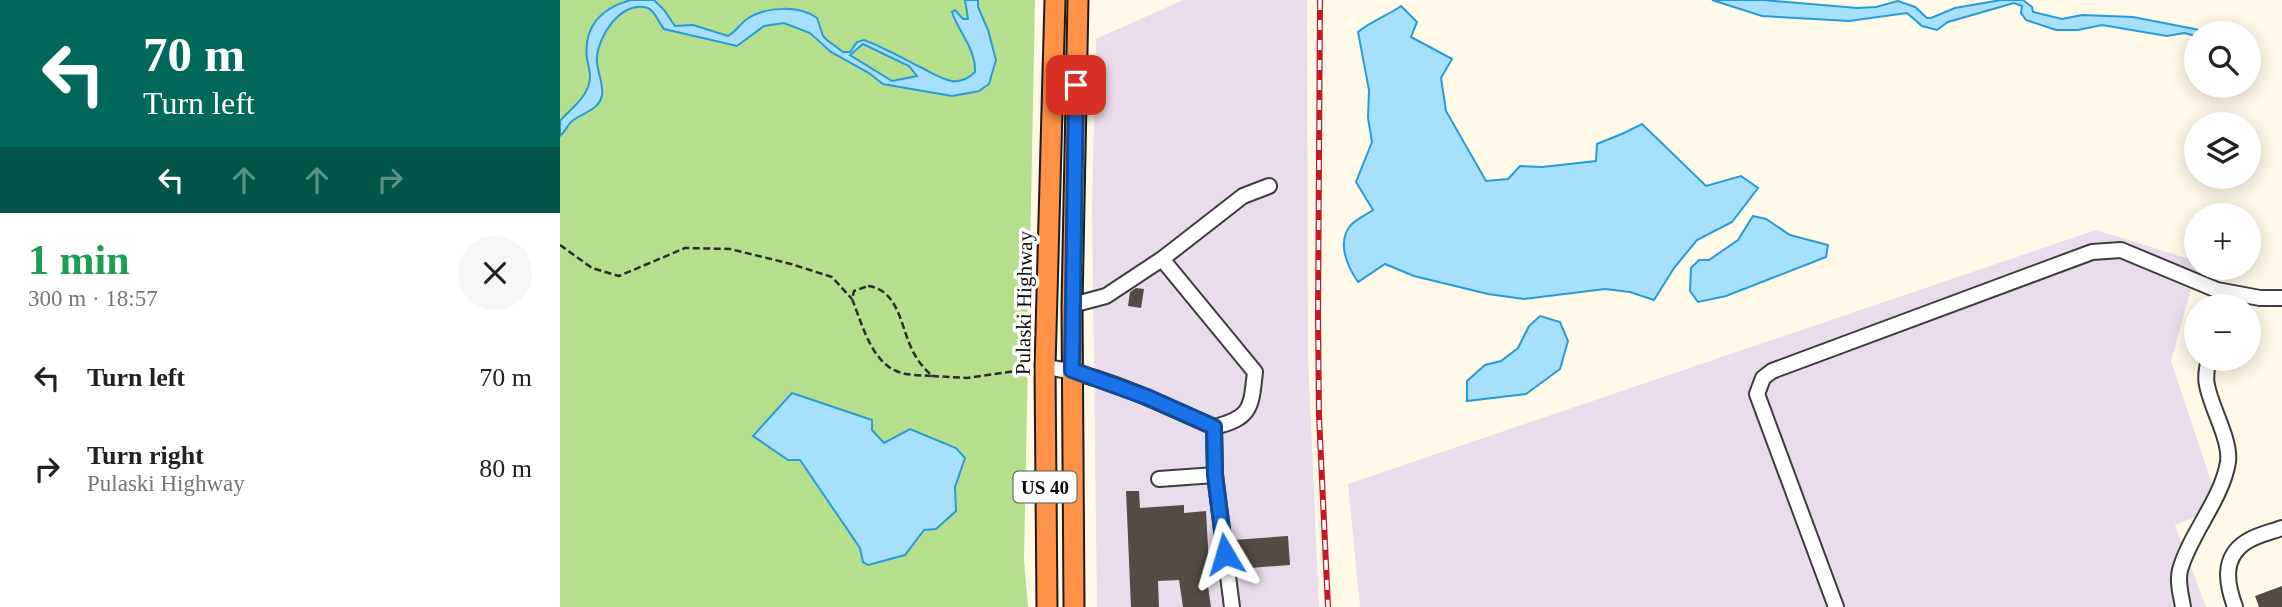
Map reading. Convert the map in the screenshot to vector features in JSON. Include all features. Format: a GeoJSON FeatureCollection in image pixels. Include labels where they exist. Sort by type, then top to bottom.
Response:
{"type":"FeatureCollection","features":[{"type":"Feature","properties":{"kind":"highway","name":"Pulaski Highway"},"geometry":{"type":"LineString","coordinates":[[1047,607],[1045,367],[1055,0]]}},
{"type":"Feature","properties":{"kind":"highway","name":"US 40"},"geometry":{"type":"LineString","coordinates":[[1074,607],[1072,305],[1078,0]]}},
{"type":"Feature","properties":{"kind":"lane"},"geometry":{"type":"LineString","coordinates":[[1072,305],[1106,296],[1162,259],[1243,196],[1269,186]]}},
{"type":"Feature","properties":{"kind":"lane"},"geometry":{"type":"LineString","coordinates":[[1836,607],[1757,394],[1763,378],[1772,371],[2092,252],[2121,250],[2217,290],[2260,298],[2282,298]]}},
{"type":"Feature","properties":{"kind":"lane"},"geometry":{"type":"LineString","coordinates":[[1045,367],[1072,370],[1147,397],[1214,427],[1235,419],[1251,406],[1255,372],[1162,259]]}},
{"type":"Feature","properties":{"kind":"lane"},"geometry":{"type":"LineString","coordinates":[[2216,294],[2217,290]]}},
{"type":"Feature","properties":{"kind":"lane"},"geometry":{"type":"LineString","coordinates":[[2183,607],[2180,571],[2223,478],[2228,460],[2225,440],[2206,382],[2207,371]]}},
{"type":"Feature","properties":{"kind":"lane"},"geometry":{"type":"LineString","coordinates":[[1214,427],[1215,475],[1232,607]]}},
{"type":"Feature","properties":{"kind":"lane"},"geometry":{"type":"LineString","coordinates":[[1159,479],[1215,475]]}},
{"type":"Feature","properties":{"kind":"lane"},"geometry":{"type":"LineString","coordinates":[[2235,607],[2227,583],[2231,559],[2245,542],[2282,528]]}},
{"type":"Feature","properties":{"kind":"path"},"geometry":{"type":"LineString","coordinates":[[560,245],[592,268],[618,276],[685,248],[730,249],[832,277],[852,299],[870,342],[883,362],[896,371],[967,377],[1045,367]]}},
{"type":"Feature","properties":{"kind":"path"},"geometry":{"type":"LineString","coordinates":[[852,299],[854,291],[868,286],[885,292],[893,303],[915,356],[932,376]]}},
{"type":"Feature","properties":{"kind":"shaded area"},"geometry":{"type":"Polygon","coordinates":[[[1183,0],[1307,0],[1308,356],[1319,607],[1097,607],[1092,205],[1096,39],[1183,0]]]}},
{"type":"Feature","properties":{"kind":"shaded area"},"geometry":{"type":"Polygon","coordinates":[[[2096,230],[2184,257],[2184,280],[2194,280],[2190,294],[2184,294],[2184,314],[2171,361],[2220,508],[2175,525],[2206,607],[1360,607],[1348,484],[2096,230]]]}},
{"type":"Feature","properties":{"kind":"green space"},"geometry":{"type":"Polygon","coordinates":[[[560,0],[1035,0],[1024,560],[1028,607],[560,607],[560,0]],[[872,430],[799,459],[860,548],[863,562],[905,555],[924,530],[956,511],[955,487],[965,458],[884,443],[872,430]]]}},
{"type":"Feature","properties":{"kind":"water"},"geometry":{"type":"Polygon","coordinates":[[[631,0],[654,0],[675,26],[693,25],[728,36],[757,14],[774,9],[793,9],[817,18],[823,36],[843,52],[850,52],[857,42],[864,40],[941,78],[954,81],[968,78],[975,72],[975,64],[952,12],[955,10],[963,19],[968,19],[965,0],[978,0],[996,60],[989,84],[979,91],[952,96],[883,84],[831,52],[810,33],[784,23],[764,26],[737,46],[664,29],[651,10],[638,7],[629,9],[613,22],[606,30],[598,49],[602,91],[600,101],[593,109],[570,123],[560,136],[560,121],[583,97],[589,83],[587,48],[591,28],[603,14],[631,0]],[[863,44],[850,55],[892,81],[917,76],[909,66],[863,44]]]}},
{"type":"Feature","properties":{"kind":"water"},"geometry":{"type":"Polygon","coordinates":[[[1712,0],[1763,0],[1857,8],[1876,7],[1898,1],[1915,7],[1927,18],[1931,18],[1955,8],[2001,0],[2023,0],[2032,7],[2033,12],[2062,19],[2082,15],[2133,17],[2184,27],[2184,33],[2167,36],[2102,25],[2078,30],[2056,30],[2026,20],[2021,13],[2022,6],[2014,3],[1948,22],[1937,30],[1922,26],[1907,13],[1849,21],[1762,16],[1712,0]]]}},
{"type":"Feature","properties":{"kind":"water"},"geometry":{"type":"Polygon","coordinates":[[[1401,6],[1417,22],[1411,37],[1452,59],[1441,78],[1446,111],[1486,181],[1508,179],[1520,166],[1542,167],[1596,161],[1597,144],[1642,124],[1706,186],[1741,176],[1758,188],[1732,222],[1697,240],[1674,268],[1654,300],[1630,292],[1605,289],[1524,299],[1488,294],[1414,276],[1385,264],[1358,282],[1347,262],[1344,240],[1350,226],[1373,210],[1356,182],[1372,142],[1368,118],[1369,90],[1358,32],[1401,6]]]}},
{"type":"Feature","properties":{"kind":"water"},"geometry":{"type":"Polygon","coordinates":[[[1753,216],[1766,219],[1790,235],[1828,245],[1826,257],[1726,296],[1698,302],[1690,291],[1691,268],[1699,260],[1709,260],[1738,240],[1753,216]]]}},
{"type":"Feature","properties":{"kind":"water"},"geometry":{"type":"Polygon","coordinates":[[[1540,316],[1560,322],[1568,341],[1560,369],[1526,394],[1467,401],[1467,381],[1485,365],[1501,361],[1518,348],[1529,326],[1540,316]]]}},
{"type":"Feature","properties":{"kind":"water"},"geometry":{"type":"Polygon","coordinates":[[[792,393],[872,420],[872,430],[884,443],[910,429],[956,448],[965,458],[955,487],[956,511],[936,529],[924,530],[905,555],[868,565],[863,562],[860,548],[800,460],[788,460],[753,436],[792,393]]]}},
{"type":"Feature","properties":{"kind":"building"},"geometry":{"type":"Polygon","coordinates":[[[1136,288],[1144,289],[1141,308],[1128,306],[1130,292],[1136,288]]]}},
{"type":"Feature","properties":{"kind":"building"},"geometry":{"type":"Polygon","coordinates":[[[1126,491],[1139,491],[1140,508],[1184,505],[1184,513],[1206,511],[1209,565],[1205,565],[1211,607],[1183,607],[1179,580],[1158,581],[1159,607],[1131,607],[1126,491]]]}},
{"type":"Feature","properties":{"kind":"building"},"geometry":{"type":"Polygon","coordinates":[[[1288,536],[1290,565],[1237,569],[1233,540],[1288,536]]]}},
{"type":"Feature","properties":{"kind":"building"},"geometry":{"type":"Polygon","coordinates":[[[2282,586],[2282,607],[2259,607],[2255,596],[2282,586]]]}},
{"type":"Feature","properties":{"kind":"railway"},"geometry":{"type":"LineString","coordinates":[[1320,0],[1319,416],[1328,607]]}},
{"type":"Feature","properties":{"kind":"route"},"geometry":{"type":"LineString","coordinates":[[1076,85],[1072,370],[1147,397],[1214,427],[1215,475],[1225,554]]}}]}
